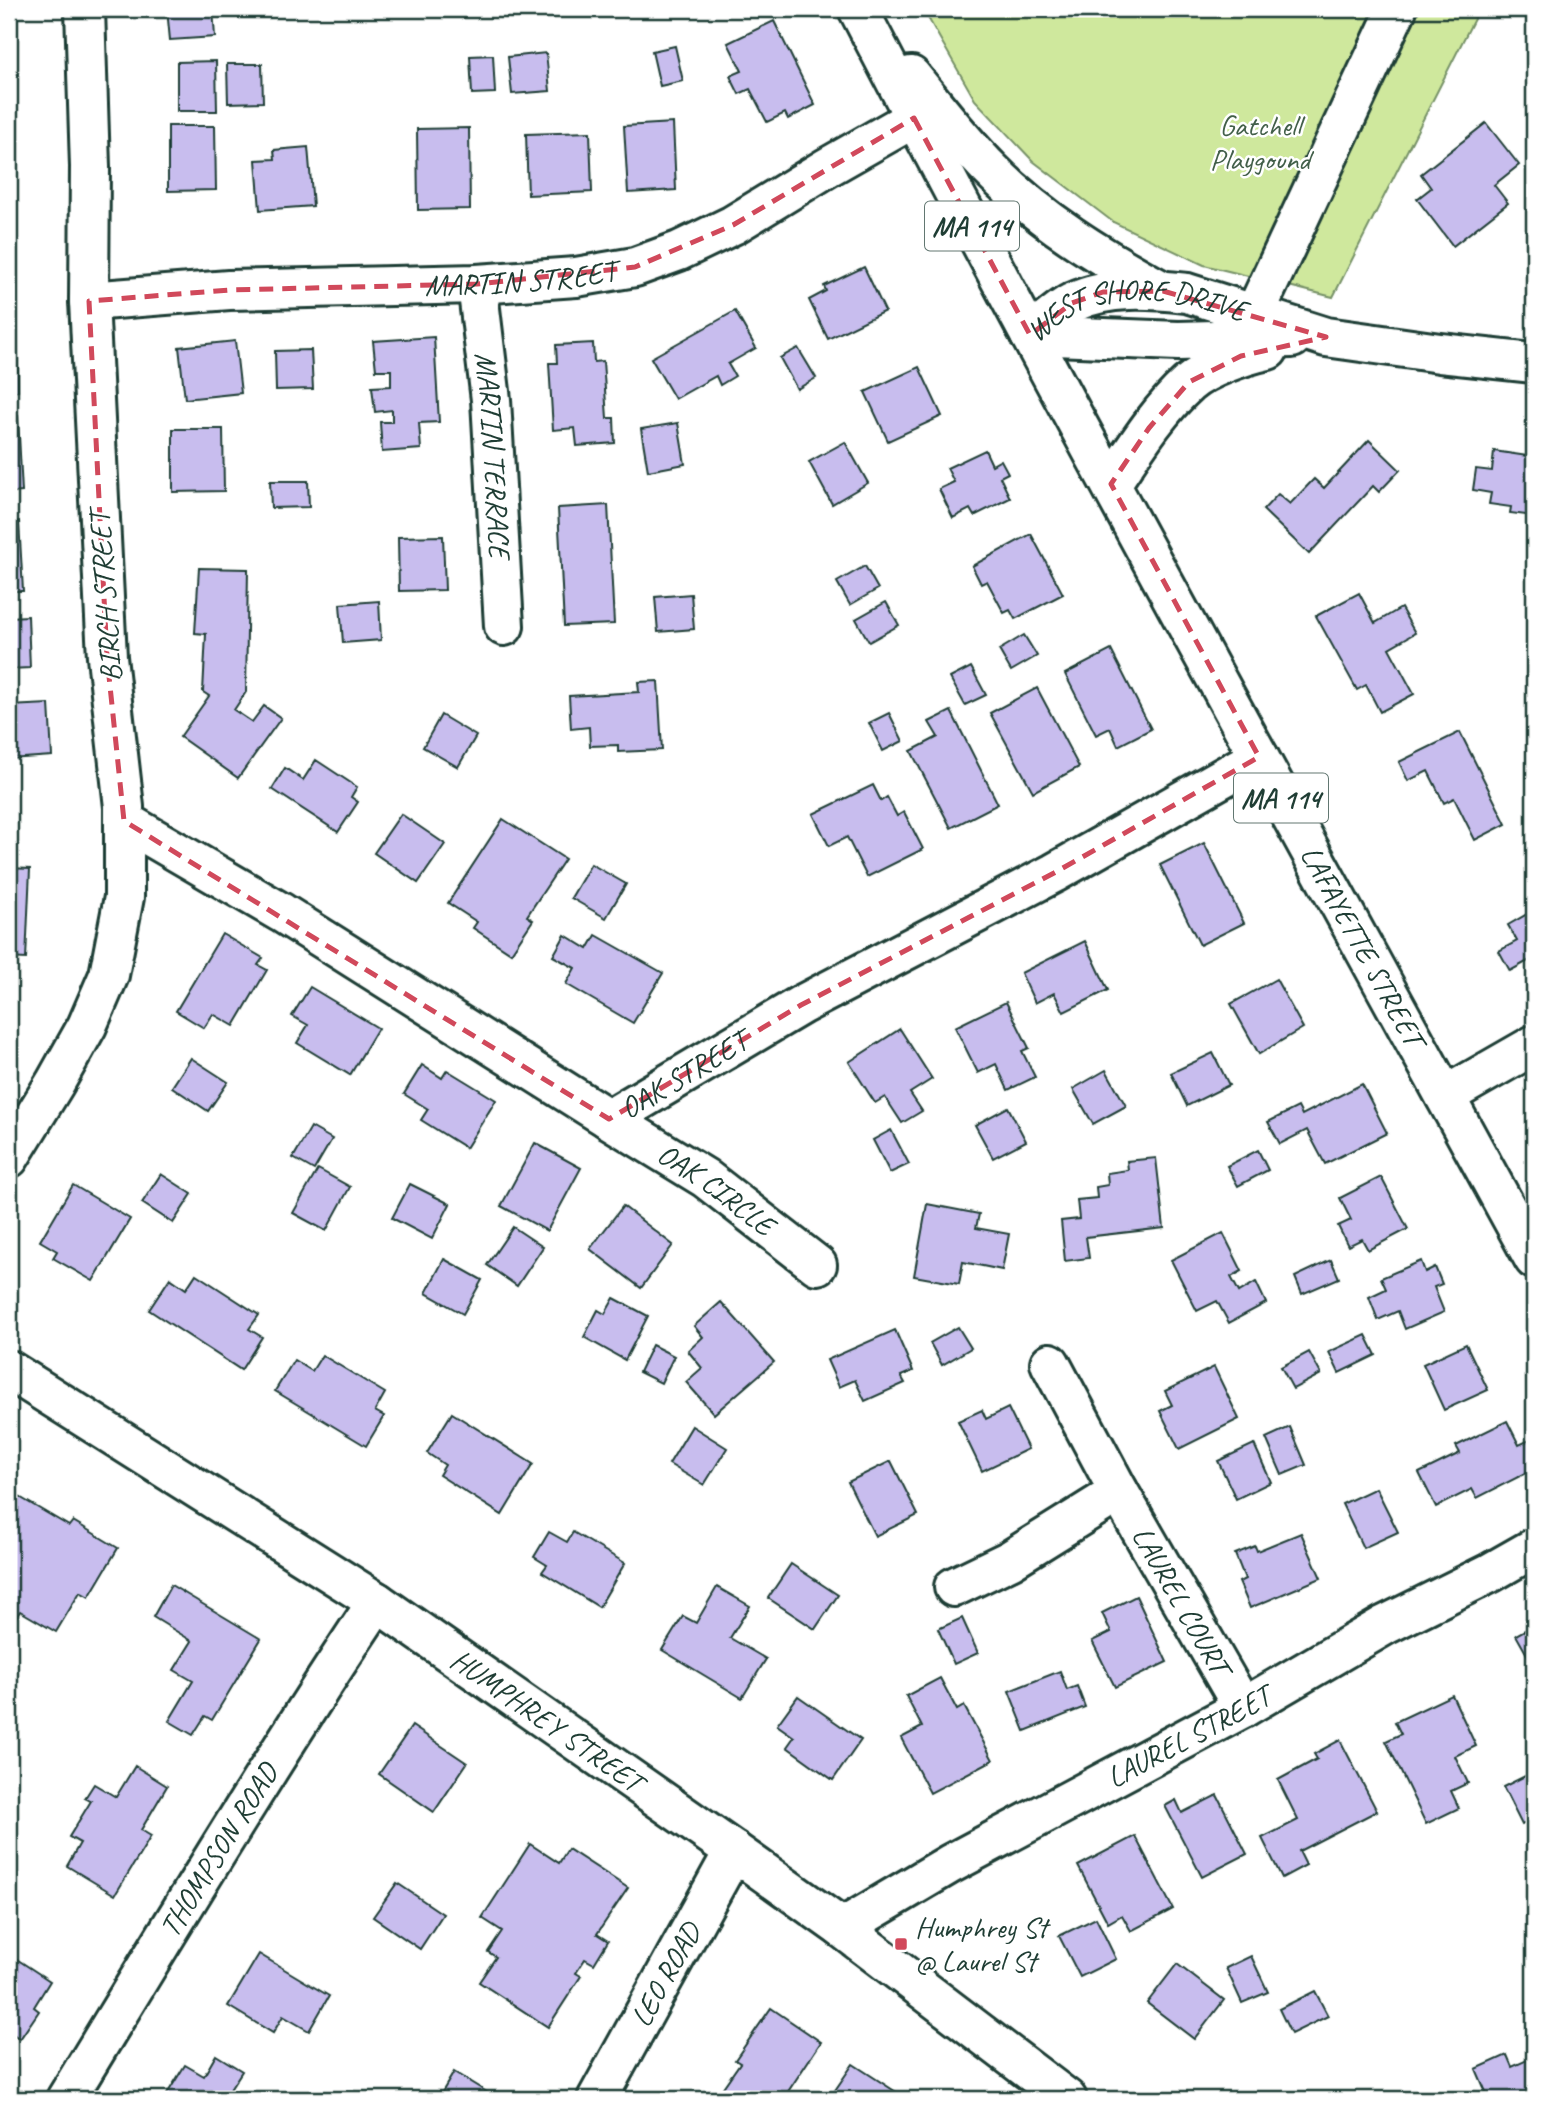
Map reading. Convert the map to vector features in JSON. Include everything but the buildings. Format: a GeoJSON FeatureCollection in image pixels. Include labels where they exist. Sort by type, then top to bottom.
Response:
{"type":"FeatureCollection","features":[{"type":"Feature","properties":{"kind":"street","name":"BIRCH STREET"},"geometry":{"type":"LineString","coordinates":[[9,1157],[81,1038],[109,975],[124,897],[124,821],[107,657],[89,301],[90,167],[85,9]]}},
{"type":"Feature","properties":{"kind":"street"},"geometry":{"type":"LineString","coordinates":[[1254,315],[1397,9]]}},
{"type":"Feature","properties":{"kind":"street"},"geometry":{"type":"LineString","coordinates":[[858,10],[991,171],[1047,220],[1116,265],[1163,291]]}},
{"type":"Feature","properties":{"kind":"street","name":"LAFAYETTE STREET"},"geometry":{"type":"LineString","coordinates":[[858,10],[1329,888],[1534,1259]]}},
{"type":"Feature","properties":{"kind":"street","name":"MARTIN STREET"},"geometry":{"type":"LineString","coordinates":[[89,301],[229,290],[477,284],[576,277],[635,267],[679,251],[733,225],[914,118]]}},
{"type":"Feature","properties":{"kind":"street","name":"MARTIN TERRACE"},"geometry":{"type":"LineString","coordinates":[[477,284],[491,400],[504,626]]}},
{"type":"Feature","properties":{"kind":"street","name":"WEST SHORE DRIVE"},"geometry":{"type":"LineString","coordinates":[[1030,335],[1072,303],[1103,292],[1163,291],[1187,293],[1326,337],[1440,354],[1534,363]]}},
{"type":"Feature","properties":{"kind":"street","name":"WEST SHORE DRIVE"},"geometry":{"type":"LineString","coordinates":[[1030,335],[1178,341],[1326,337]]}},
{"type":"Feature","properties":{"kind":"street"},"geometry":{"type":"LineString","coordinates":[[1111,484],[1149,428],[1189,382],[1241,356],[1326,337]]}},
{"type":"Feature","properties":{"kind":"street","name":"OAK STREET"},"geometry":{"type":"LineString","coordinates":[[124,821],[282,913],[610,1119],[801,1005],[1042,880],[1259,757]]}},
{"type":"Feature","properties":{"kind":"street"},"geometry":{"type":"LineString","coordinates":[[1445,1097],[1534,1045]]}},
{"type":"Feature","properties":{"kind":"street","name":"OAK CIRCLE"},"geometry":{"type":"LineString","coordinates":[[610,1119],[705,1178],[817,1265]]}},
{"type":"Feature","properties":{"kind":"street","name":"LAUREL COURT"},"geometry":{"type":"LineString","coordinates":[[1050,1363],[1119,1492],[1243,1708]]}},
{"type":"Feature","properties":{"kind":"street","name":"HUMPHREY STREET"},"geometry":{"type":"LineString","coordinates":[[9,1370],[377,1602],[842,1928],[1067,2099]]}},
{"type":"Feature","properties":{"kind":"street","name":"LAUREL COURT"},"geometry":{"type":"LineString","coordinates":[[954,1587],[1010,1560],[1119,1492]]}},
{"type":"Feature","properties":{"kind":"street","name":"LAUREL STREET"},"geometry":{"type":"LineString","coordinates":[[842,1928],[950,1864],[1243,1708],[1385,1625],[1534,1548]]}},
{"type":"Feature","properties":{"kind":"street","name":"THOMPSON ROAD"},"geometry":{"type":"LineString","coordinates":[[66,2099],[226,1836],[377,1602]]}},
{"type":"Feature","properties":{"kind":"street","name":"LEO ROAD"},"geometry":{"type":"LineString","coordinates":[[597,2099],[734,1851]]}},
{"type":"Feature","properties":{"kind":"highlighted area"},"geometry":{"type":"Polygon","coordinates":[[[914,118],[1030,335],[1072,303],[1103,292],[1163,291],[1326,337],[1241,356],[1189,382],[1149,428],[1111,484],[1259,757],[1054,873],[801,1005],[609,1119],[124,821],[107,657],[89,301],[229,290],[477,284],[635,267],[733,225],[914,118]]]}},
{"type":"Feature","properties":{"kind":"green space","name":"Gatchell Playgound"},"geometry":{"type":"Polygon","coordinates":[[[923,9],[1479,9],[1333,297],[1204,265],[1113,222],[1033,161],[975,100],[923,9]]]}},
{"type":"Feature","properties":{"kind":"place","name":"Humphrey St @ Laurel St"},"geometry":{"type":"Point","coordinates":[901,1944]}}]}
